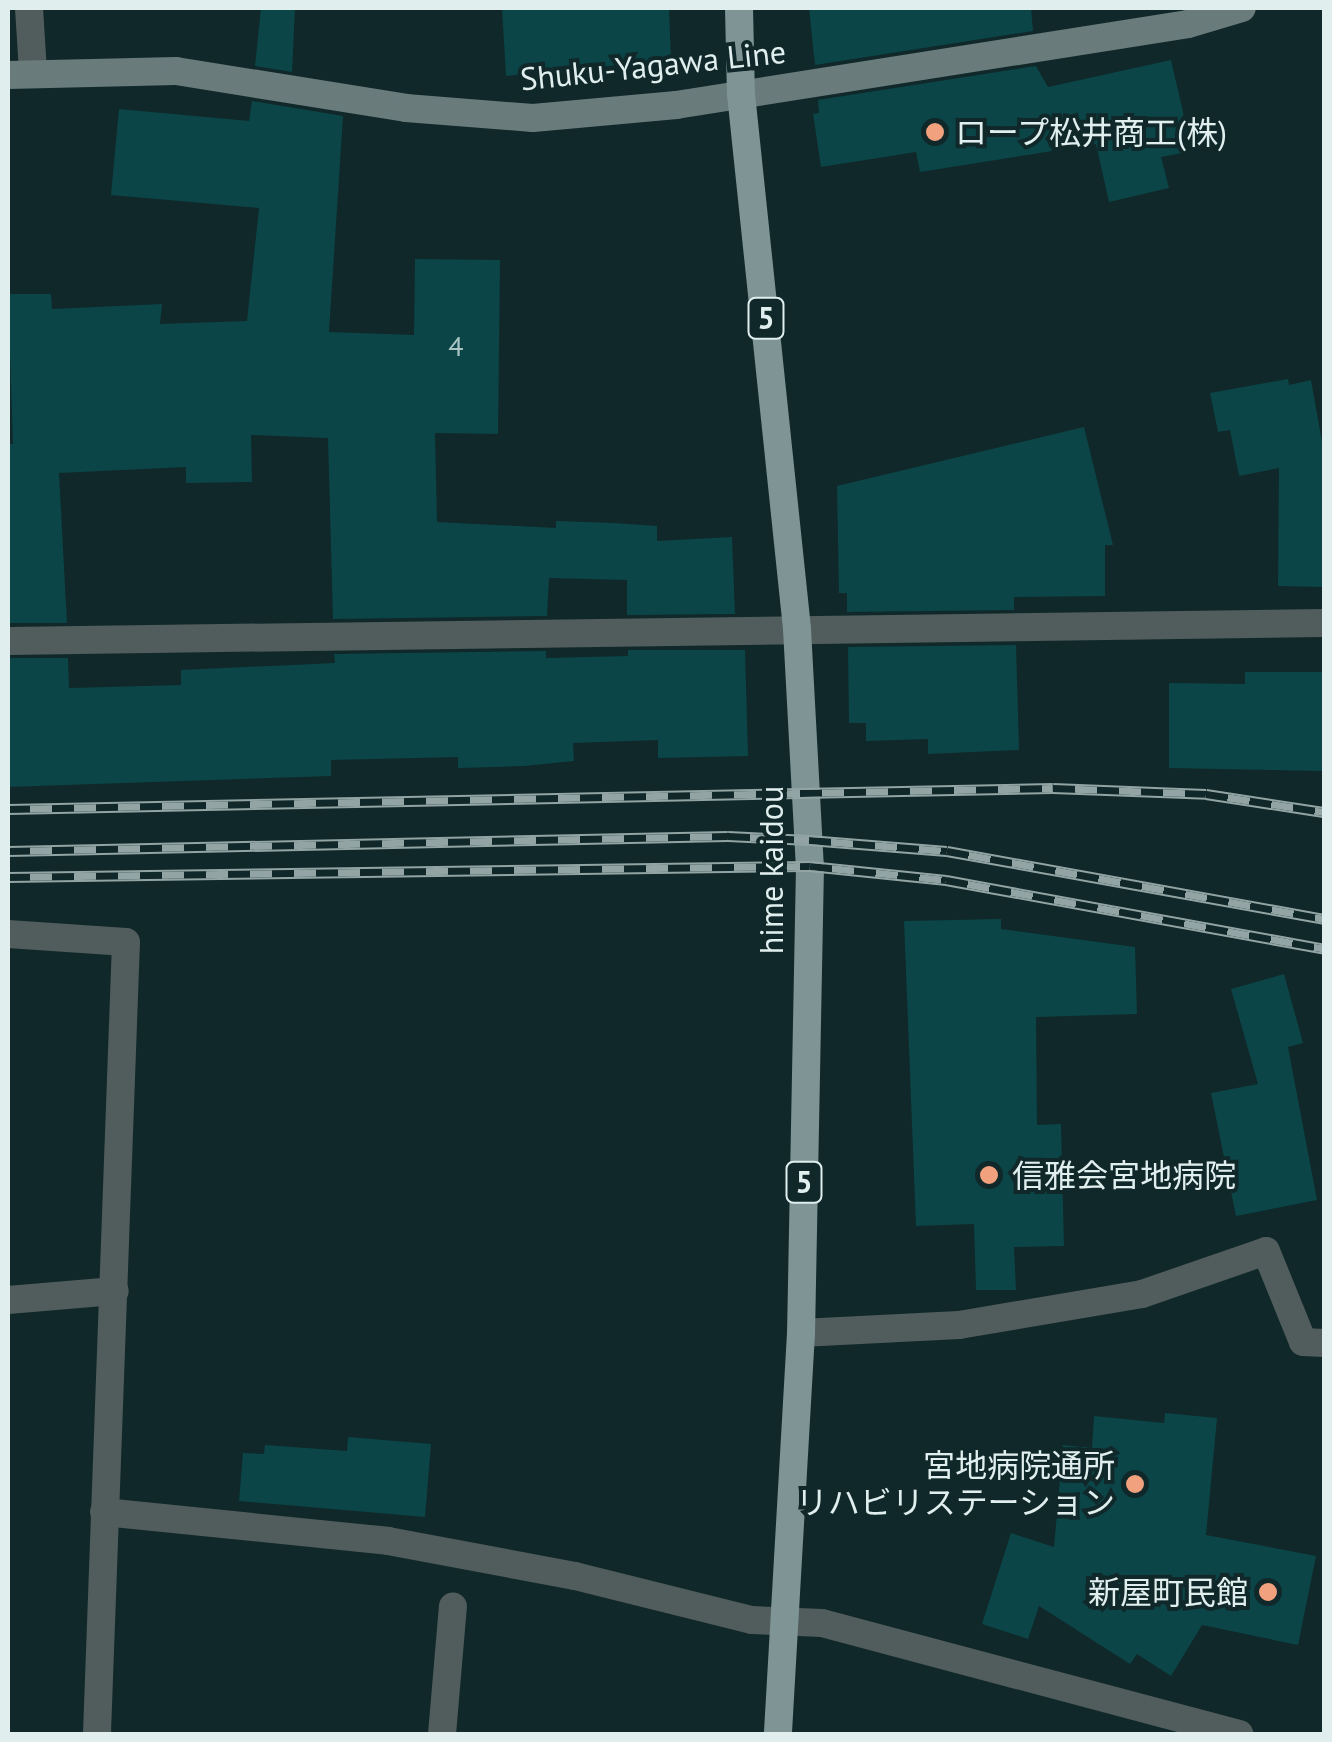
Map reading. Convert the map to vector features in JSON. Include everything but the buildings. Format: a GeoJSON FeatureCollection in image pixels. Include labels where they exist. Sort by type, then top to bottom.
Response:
{"type":"FeatureCollection","features":[{"type":"Feature","properties":{"kind":"main road","name":"hime kaidou"},"geometry":{"type":"LineString","coordinates":[[739,8],[742,94],[797,629],[810,866],[802,1333],[778,1734]]}},
{"type":"Feature","properties":{"kind":"main road","name":"Shuku-Yagawa Line"},"geometry":{"type":"LineString","coordinates":[[20,72],[176,71],[406,108],[533,118],[742,94],[1188,24],[1242,8]]}},
{"type":"Feature","properties":{"kind":"street"},"geometry":{"type":"LineString","coordinates":[[20,72],[29,8]]}},
{"type":"Feature","properties":{"kind":"street"},"geometry":{"type":"LineString","coordinates":[[8,641],[1324,622]]}},
{"type":"Feature","properties":{"kind":"street"},"geometry":{"type":"LineString","coordinates":[[8,934],[126,942],[97,1734]]}},
{"type":"Feature","properties":{"kind":"street"},"geometry":{"type":"LineString","coordinates":[[802,1333],[959,1325],[1142,1294],[1266,1251],[1303,1342],[1324,1343]]}},
{"type":"Feature","properties":{"kind":"street"},"geometry":{"type":"LineString","coordinates":[[8,1300],[115,1291]]}},
{"type":"Feature","properties":{"kind":"street"},"geometry":{"type":"LineString","coordinates":[[104,1512],[388,1541],[574,1576],[752,1620],[822,1623],[1240,1734]]}},
{"type":"Feature","properties":{"kind":"street"},"geometry":{"type":"LineString","coordinates":[[442,1734],[453,1606]]}},
{"type":"Feature","properties":{"kind":"railway"},"geometry":{"type":"LineString","coordinates":[[8,809],[1053,788],[1206,794],[1324,812]]}},
{"type":"Feature","properties":{"kind":"railway"},"geometry":{"type":"LineString","coordinates":[[8,851],[728,836],[809,840],[947,851],[1324,919]]}},
{"type":"Feature","properties":{"kind":"railway"},"geometry":{"type":"LineString","coordinates":[[8,877],[810,866],[946,880],[1324,949]]}},
{"type":"Feature","properties":{"kind":"place","name":"ロープ松井商工(株)"},"geometry":{"type":"Point","coordinates":[935,132]}},
{"type":"Feature","properties":{"kind":"place","name":"信雅会宮地病院"},"geometry":{"type":"Point","coordinates":[989,1175]}},
{"type":"Feature","properties":{"kind":"place","name":"宮地病院通所 リハビリステーション"},"geometry":{"type":"Point","coordinates":[1135,1484]}},
{"type":"Feature","properties":{"kind":"place","name":"新屋町民館"},"geometry":{"type":"Point","coordinates":[1268,1592]}}]}
